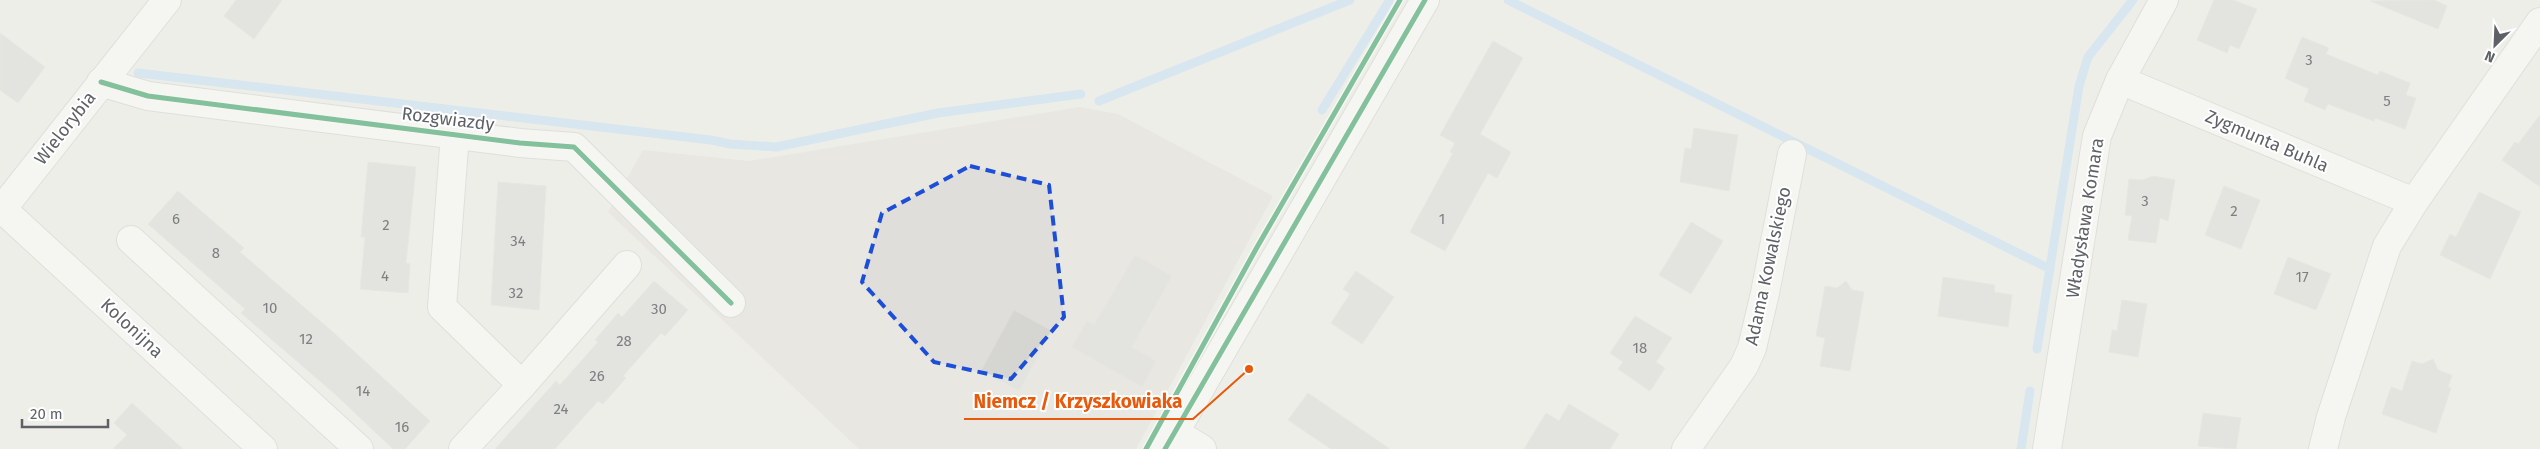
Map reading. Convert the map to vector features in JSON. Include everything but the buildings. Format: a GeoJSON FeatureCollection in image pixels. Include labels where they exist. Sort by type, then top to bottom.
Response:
{"type":"FeatureCollection","features":[{"type":"Feature","properties":{"kind":"street","name":"Wielorybia"},"geometry":{"type":"LineString","coordinates":[[1,208],[167,0]]}},
{"type":"Feature","properties":{"kind":"street"},"geometry":{"type":"LineString","coordinates":[[1202,449],[1169,441],[1425,0]]}},
{"type":"Feature","properties":{"kind":"street","name":"Władysława Komara"},"geometry":{"type":"LineString","coordinates":[[2047,449],[2097,136],[2120,80],[2164,0]]}},
{"type":"Feature","properties":{"kind":"street"},"geometry":{"type":"LineString","coordinates":[[2323,449],[2331,417],[2387,246],[2414,202],[2540,22]]}},
{"type":"Feature","properties":{"kind":"street","name":"Zygmunta Buhla"},"geometry":{"type":"LineString","coordinates":[[2120,80],[2414,202]]}},
{"type":"Feature","properties":{"kind":"street","name":"Rozgwiazdy"},"geometry":{"type":"LineString","coordinates":[[101,82],[148,96],[574,147],[731,302]]}},
{"type":"Feature","properties":{"kind":"street","name":"Rozgwiazdy"},"geometry":{"type":"LineString","coordinates":[[455,134],[442,307],[522,385]]}},
{"type":"Feature","properties":{"kind":"street","name":"Adama Kowalskiego"},"geometry":{"type":"LineString","coordinates":[[1686,449],[1744,366],[1752,348],[1765,293],[1792,154]]}},
{"type":"Feature","properties":{"kind":"street","name":"Kolonijna"},"geometry":{"type":"LineString","coordinates":[[1,208],[263,449]]}},
{"type":"Feature","properties":{"kind":"street"},"geometry":{"type":"LineString","coordinates":[[131,240],[359,449]]}},
{"type":"Feature","properties":{"kind":"street"},"geometry":{"type":"LineString","coordinates":[[463,449],[628,265]]}},
{"type":"Feature","properties":{"kind":"highlighted area"},"geometry":{"type":"Polygon","coordinates":[[[970,166],[1049,185],[1064,317],[1011,379],[934,362],[862,282],[882,213],[970,166]]]}},
{"type":"Feature","properties":{"kind":"shaded area"},"geometry":{"type":"Polygon","coordinates":[[[1080,107],[1118,114],[1273,196],[1136,449],[859,449],[608,212],[643,150],[749,161],[1080,107]]]}},
{"type":"Feature","properties":{"kind":"waterway"},"geometry":{"type":"LineString","coordinates":[[1099,101],[1350,0]]}},
{"type":"Feature","properties":{"kind":"waterway"},"geometry":{"type":"LineString","coordinates":[[1508,0],[2050,269]]}},
{"type":"Feature","properties":{"kind":"waterway"},"geometry":{"type":"LineString","coordinates":[[2037,349],[2079,86],[2088,57],[2133,0]]}},
{"type":"Feature","properties":{"kind":"waterway"},"geometry":{"type":"LineString","coordinates":[[1322,110],[1389,1]]}},
{"type":"Feature","properties":{"kind":"waterway"},"geometry":{"type":"LineString","coordinates":[[138,73],[711,140],[730,144],[776,147],[938,113],[1081,94]]}},
{"type":"Feature","properties":{"kind":"waterway"},"geometry":{"type":"LineString","coordinates":[[2021,449],[2030,391]]}},
{"type":"Feature","properties":{"kind":"cycle path"},"geometry":{"type":"LineString","coordinates":[[1146,449],[1256,249],[1400,0]]}},
{"type":"Feature","properties":{"kind":"cycle path"},"geometry":{"type":"LineString","coordinates":[[1165,449],[1425,0]]}},
{"type":"Feature","properties":{"kind":"cycle path"},"geometry":{"type":"LineString","coordinates":[[101,82],[148,96],[520,143],[574,147],[731,303]]}},
{"type":"Feature","properties":{"kind":"place","name":"Niemcz / Krzyszkowiaka"},"geometry":{"type":"Point","coordinates":[1249,369]}}]}
